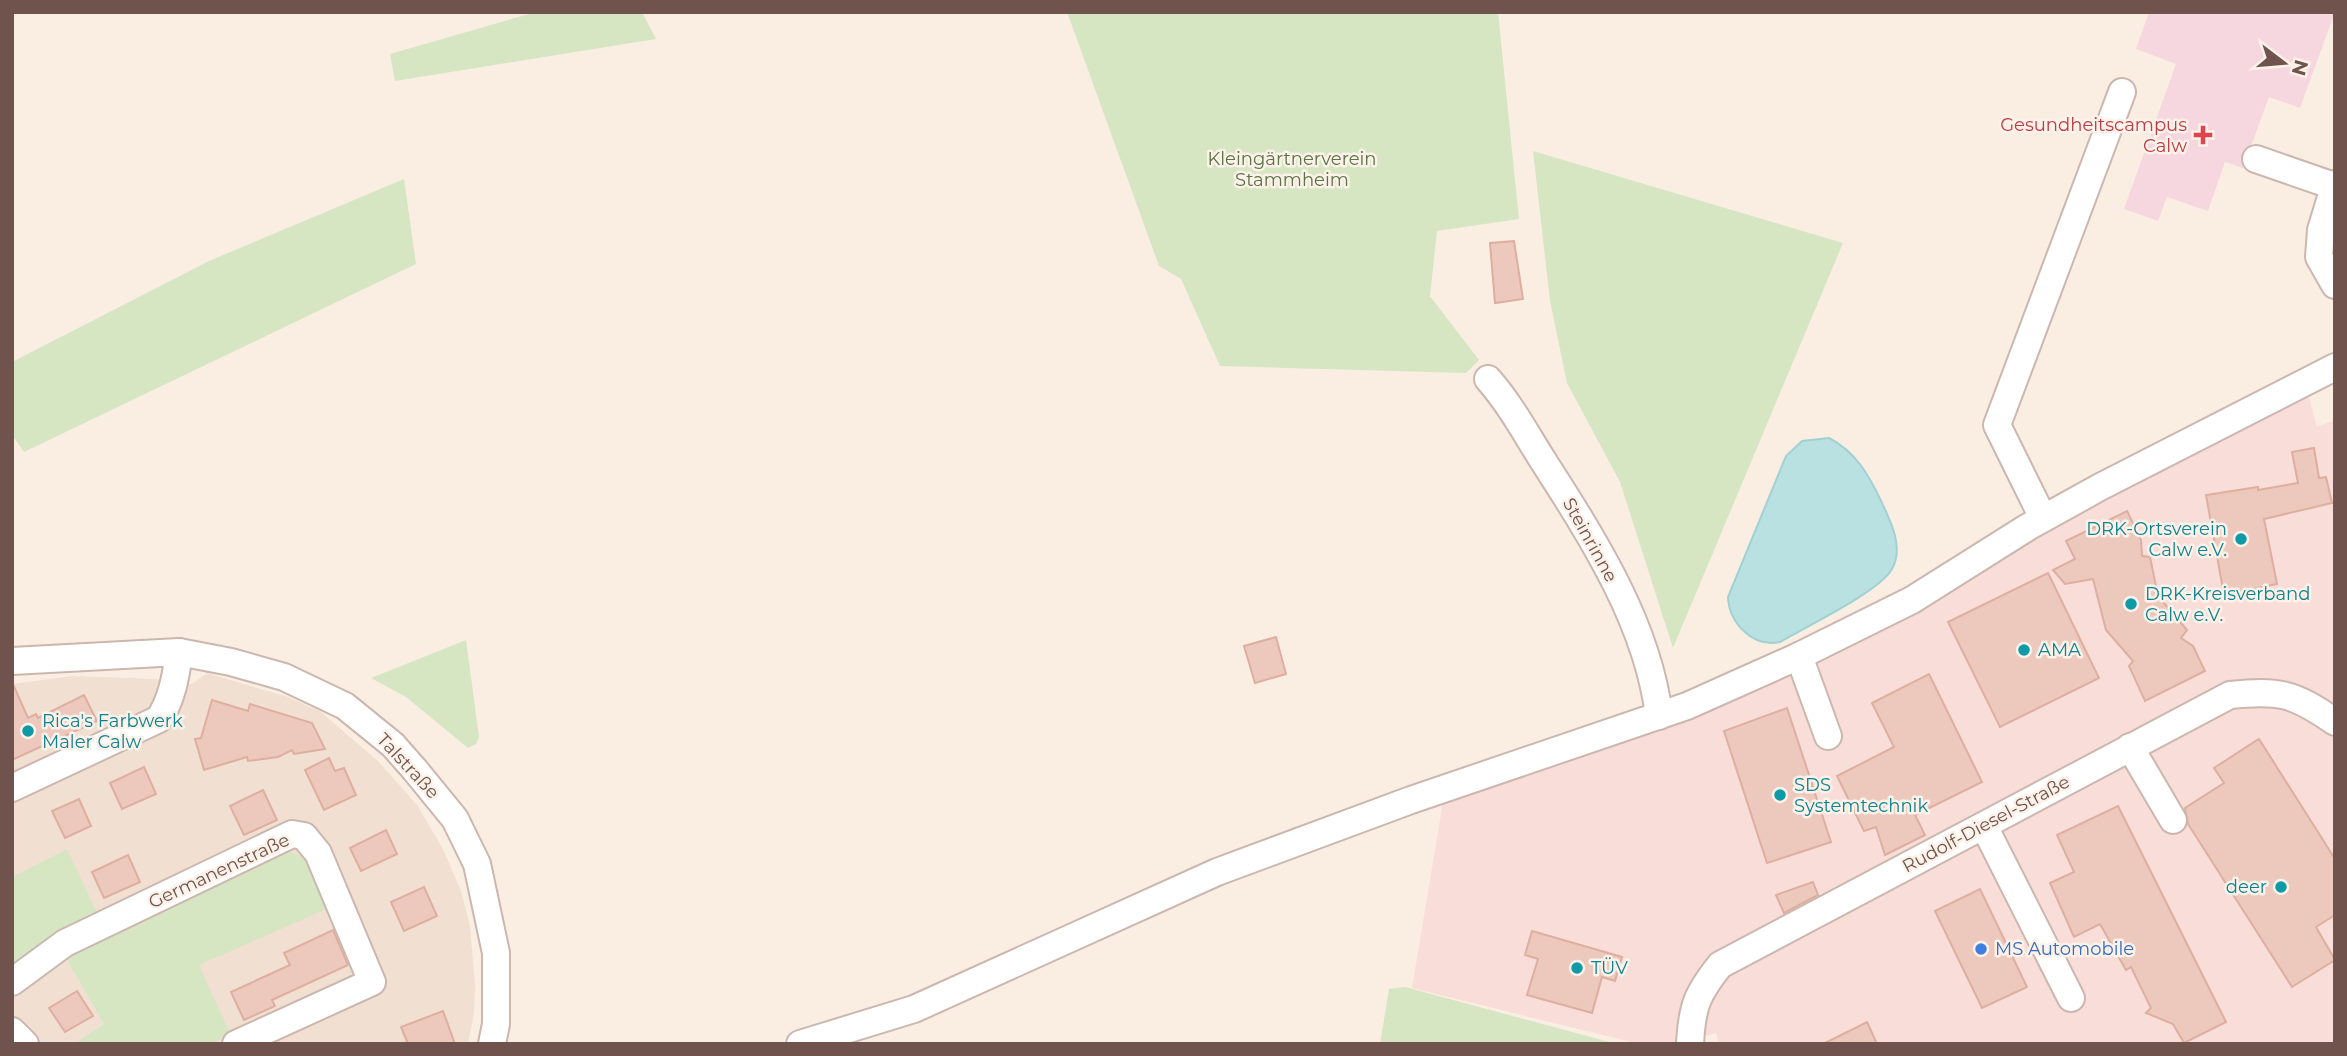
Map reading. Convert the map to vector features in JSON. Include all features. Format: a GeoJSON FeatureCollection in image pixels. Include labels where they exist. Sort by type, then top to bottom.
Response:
{"type":"FeatureCollection","features":[{"type":"Feature","properties":{"kind":"street"},"geometry":{"type":"LineString","coordinates":[[2043,518],[1997,425],[2122,92]]}},
{"type":"Feature","properties":{"kind":"street"},"geometry":{"type":"LineString","coordinates":[[2256,159],[2334,185],[2321,230],[2319,257],[2335,285]]}},
{"type":"Feature","properties":{"kind":"street"},"geometry":{"type":"LineString","coordinates":[[800,1044],[914,1009],[1217,872],[1411,800],[1659,716],[1798,656],[1912,600],[2043,518],[2180,444],[2335,367]]}},
{"type":"Feature","properties":{"kind":"street","name":"Steinrinne"},"geometry":{"type":"LineString","coordinates":[[1489,379],[1505,397],[1586,527],[1630,614],[1656,691],[1659,716]]}},
{"type":"Feature","properties":{"kind":"street"},"geometry":{"type":"LineString","coordinates":[[12,788],[159,719],[167,707],[176,678],[178,652]]}},
{"type":"Feature","properties":{"kind":"street","name":"Talstraße"},"geometry":{"type":"LineString","coordinates":[[12,661],[178,652],[231,662],[284,677],[345,706],[393,745],[455,819],[477,864],[496,953],[496,1024],[492,1044]]}},
{"type":"Feature","properties":{"kind":"street"},"geometry":{"type":"LineString","coordinates":[[1798,656],[1828,736]]}},
{"type":"Feature","properties":{"kind":"street","name":"Rudolf-Diesel-Straße"},"geometry":{"type":"LineString","coordinates":[[1690,1044],[1691,1013],[1699,992],[1720,965],[2230,695],[2269,691],[2279,693],[2298,698],[2335,722]]}},
{"type":"Feature","properties":{"kind":"street"},"geometry":{"type":"LineString","coordinates":[[2130,747],[2173,820]]}},
{"type":"Feature","properties":{"kind":"street"},"geometry":{"type":"LineString","coordinates":[[1983,825],[2071,998]]}},
{"type":"Feature","properties":{"kind":"street","name":"Germanenstraße"},"geometry":{"type":"LineString","coordinates":[[12,982],[65,943],[292,834],[304,836],[318,853],[372,982],[236,1044]]}},
{"type":"Feature","properties":{"kind":"street"},"geometry":{"type":"LineString","coordinates":[[12,1031],[25,1044]]}},
{"type":"Feature","properties":{"kind":"shaded area","name":"Gesundheitscampus Calw"},"geometry":{"type":"Polygon","coordinates":[[[2149,12],[2335,12],[2300,108],[2269,97],[2243,168],[2225,162],[2208,211],[2167,197],[2158,221],[2124,209],[2176,64],[2136,49],[2149,12]]]}},
{"type":"Feature","properties":{"kind":"shaded area"},"geometry":{"type":"Polygon","coordinates":[[[2309,397],[2317,427],[2335,420],[2335,1044],[1719,1044],[1716,1033],[1681,1044],[1639,1044],[1412,988],[1443,802],[1655,730],[2115,491],[2309,397]]]}},
{"type":"Feature","properties":{"kind":"shaded area"},"geometry":{"type":"Polygon","coordinates":[[[207,673],[288,697],[321,712],[378,761],[417,805],[443,849],[461,891],[470,926],[475,985],[474,1013],[468,1044],[12,1044],[12,684],[73,676],[154,679],[192,684],[207,673]]]}},
{"type":"Feature","properties":{"kind":"green space"},"geometry":{"type":"Polygon","coordinates":[[[536,12],[642,12],[656,39],[395,81],[390,54],[536,12]]]}},
{"type":"Feature","properties":{"kind":"green space","name":"Kleingärtnerverein Stammheim"},"geometry":{"type":"Polygon","coordinates":[[[1067,12],[1498,12],[1519,219],[1437,231],[1430,296],[1479,360],[1466,373],[1220,366],[1181,279],[1159,266],[1067,12]]]}},
{"type":"Feature","properties":{"kind":"green space"},"geometry":{"type":"Polygon","coordinates":[[[1533,151],[1843,243],[1673,648],[1620,482],[1567,383],[1550,301],[1533,151]]]}},
{"type":"Feature","properties":{"kind":"green space"},"geometry":{"type":"Polygon","coordinates":[[[404,179],[416,264],[24,452],[12,435],[12,362],[209,261],[404,179]]]}},
{"type":"Feature","properties":{"kind":"green space"},"geometry":{"type":"Polygon","coordinates":[[[466,640],[479,737],[476,744],[468,748],[406,697],[371,678],[466,640]]]}},
{"type":"Feature","properties":{"kind":"green space"},"geometry":{"type":"Polygon","coordinates":[[[67,849],[97,913],[12,967],[12,877],[67,849]]]}},
{"type":"Feature","properties":{"kind":"green space"},"geometry":{"type":"Polygon","coordinates":[[[285,849],[310,860],[331,907],[199,965],[231,1035],[210,1044],[74,1044],[104,1024],[66,958],[115,929],[285,849]]]}},
{"type":"Feature","properties":{"kind":"green space"},"geometry":{"type":"Polygon","coordinates":[[[1405,987],[1617,1044],[1380,1044],[1389,989],[1405,987]]]}},
{"type":"Feature","properties":{"kind":"water"},"geometry":{"type":"Polygon","coordinates":[[[1829,438],[1854,457],[1872,483],[1895,535],[1895,561],[1892,569],[1873,588],[1840,608],[1780,642],[1761,641],[1744,632],[1738,624],[1729,607],[1728,597],[1786,456],[1802,441],[1829,438]]]}},
{"type":"Feature","properties":{"kind":"building"},"geometry":{"type":"Polygon","coordinates":[[[1514,241],[1523,299],[1495,303],[1490,243],[1514,241]]]}},
{"type":"Feature","properties":{"kind":"building","name":"DRK-Ortsverein Calw e.V."},"geometry":{"type":"Polygon","coordinates":[[[2314,448],[2319,478],[2326,477],[2332,503],[2264,519],[2277,584],[2224,595],[2206,495],[2298,483],[2292,452],[2314,448]]]}},
{"type":"Feature","properties":{"kind":"building","name":"DRK-Kreisverband Calw e.V."},"geometry":{"type":"Polygon","coordinates":[[[2127,511],[2141,540],[2142,556],[2150,557],[2158,596],[2187,630],[2181,638],[2193,646],[2205,671],[2145,701],[2129,666],[2133,661],[2106,630],[2093,579],[2065,584],[2053,570],[2075,559],[2066,541],[2127,511]]]}},
{"type":"Feature","properties":{"kind":"building","name":"AMA"},"geometry":{"type":"Polygon","coordinates":[[[2048,573],[2099,678],[2000,727],[1948,622],[2048,573]]]}},
{"type":"Feature","properties":{"kind":"building"},"geometry":{"type":"Polygon","coordinates":[[[1276,637],[1286,674],[1255,683],[1244,646],[1276,637]]]}},
{"type":"Feature","properties":{"kind":"building"},"geometry":{"type":"Polygon","coordinates":[[[1929,674],[1982,782],[1915,815],[1925,835],[1885,855],[1876,827],[1864,831],[1837,776],[1894,747],[1872,703],[1929,674]]]}},
{"type":"Feature","properties":{"kind":"building"},"geometry":{"type":"Polygon","coordinates":[[[12,682],[28,718],[36,714],[38,718],[84,695],[97,721],[12,760],[12,682]]]}},
{"type":"Feature","properties":{"kind":"building"},"geometry":{"type":"Polygon","coordinates":[[[212,700],[248,711],[250,704],[312,723],[325,749],[294,754],[292,750],[278,757],[248,761],[247,757],[204,770],[195,739],[201,738],[212,700]]]}},
{"type":"Feature","properties":{"kind":"building","name":"SDS Systemtechnik"},"geometry":{"type":"Polygon","coordinates":[[[1787,708],[1831,842],[1767,863],[1724,731],[1787,708]]]}},
{"type":"Feature","properties":{"kind":"building","name":"deer"},"geometry":{"type":"Polygon","coordinates":[[[2259,739],[2335,859],[2335,915],[2316,927],[2335,960],[2292,987],[2188,824],[2185,808],[2224,783],[2214,768],[2259,739]]]}},
{"type":"Feature","properties":{"kind":"building"},"geometry":{"type":"Polygon","coordinates":[[[329,758],[335,771],[344,768],[356,795],[324,810],[305,770],[329,758]]]}},
{"type":"Feature","properties":{"kind":"building"},"geometry":{"type":"Polygon","coordinates":[[[144,767],[156,794],[122,809],[110,783],[144,767]]]}},
{"type":"Feature","properties":{"kind":"building"},"geometry":{"type":"Polygon","coordinates":[[[263,790],[277,820],[244,835],[230,806],[263,790]]]}},
{"type":"Feature","properties":{"kind":"building"},"geometry":{"type":"Polygon","coordinates":[[[79,799],[91,826],[65,838],[52,811],[79,799]]]}},
{"type":"Feature","properties":{"kind":"building"},"geometry":{"type":"Polygon","coordinates":[[[2118,806],[2226,1022],[2184,1043],[2173,1024],[2146,1013],[2151,1008],[2131,967],[2126,970],[2100,924],[2074,937],[2050,883],[2074,872],[2057,835],[2118,806]]]}},
{"type":"Feature","properties":{"kind":"building"},"geometry":{"type":"Polygon","coordinates":[[[386,830],[397,854],[361,871],[350,848],[386,830]]]}},
{"type":"Feature","properties":{"kind":"building"},"geometry":{"type":"Polygon","coordinates":[[[128,855],[140,882],[104,898],[92,872],[128,855]]]}},
{"type":"Feature","properties":{"kind":"building"},"geometry":{"type":"Polygon","coordinates":[[[1813,882],[1818,895],[1784,913],[1776,895],[1813,882]]]}},
{"type":"Feature","properties":{"kind":"building"},"geometry":{"type":"Polygon","coordinates":[[[424,887],[437,916],[404,931],[391,902],[424,887]]]}},
{"type":"Feature","properties":{"kind":"building","name":"MS Automobile"},"geometry":{"type":"Polygon","coordinates":[[[1980,889],[2027,987],[1982,1008],[1935,911],[1980,889]]]}},
{"type":"Feature","properties":{"kind":"building"},"geometry":{"type":"Polygon","coordinates":[[[333,930],[348,965],[272,1000],[275,1006],[244,1020],[231,992],[290,965],[284,953],[333,930]]]}},
{"type":"Feature","properties":{"kind":"building","name":"TÜV"},"geometry":{"type":"Polygon","coordinates":[[[1532,931],[1622,957],[1615,981],[1602,977],[1592,1013],[1527,995],[1538,959],[1525,955],[1532,931]]]}},
{"type":"Feature","properties":{"kind":"building"},"geometry":{"type":"Polygon","coordinates":[[[77,991],[93,1016],[65,1032],[49,1008],[77,991]]]}},
{"type":"Feature","properties":{"kind":"building"},"geometry":{"type":"Polygon","coordinates":[[[443,1011],[455,1044],[408,1044],[401,1027],[443,1011]]]}},
{"type":"Feature","properties":{"kind":"building"},"geometry":{"type":"Polygon","coordinates":[[[1867,1022],[1877,1044],[1823,1044],[1867,1022]]]}},
{"type":"Feature","properties":{"kind":"place","name":"Gesundheitscampus Calw"},"geometry":{"type":"Point","coordinates":[2203,135]}},
{"type":"Feature","properties":{"kind":"place","name":"DRK-Ortsverein Calw e.V."},"geometry":{"type":"Point","coordinates":[2241,539]}},
{"type":"Feature","properties":{"kind":"place","name":"DRK-Kreisverband Calw e.V."},"geometry":{"type":"Point","coordinates":[2131,604]}},
{"type":"Feature","properties":{"kind":"place","name":"AMA"},"geometry":{"type":"Point","coordinates":[2024,650]}},
{"type":"Feature","properties":{"kind":"place","name":"Rica's Farbwerk Maler Calw"},"geometry":{"type":"Point","coordinates":[28,731]}},
{"type":"Feature","properties":{"kind":"place","name":"SDS Systemtechnik"},"geometry":{"type":"Point","coordinates":[1780,795]}},
{"type":"Feature","properties":{"kind":"place","name":"deer"},"geometry":{"type":"Point","coordinates":[2281,887]}},
{"type":"Feature","properties":{"kind":"place","name":"MS Automobile"},"geometry":{"type":"Point","coordinates":[1981,949]}},
{"type":"Feature","properties":{"kind":"place","name":"TÜV"},"geometry":{"type":"Point","coordinates":[1577,968]}}]}
